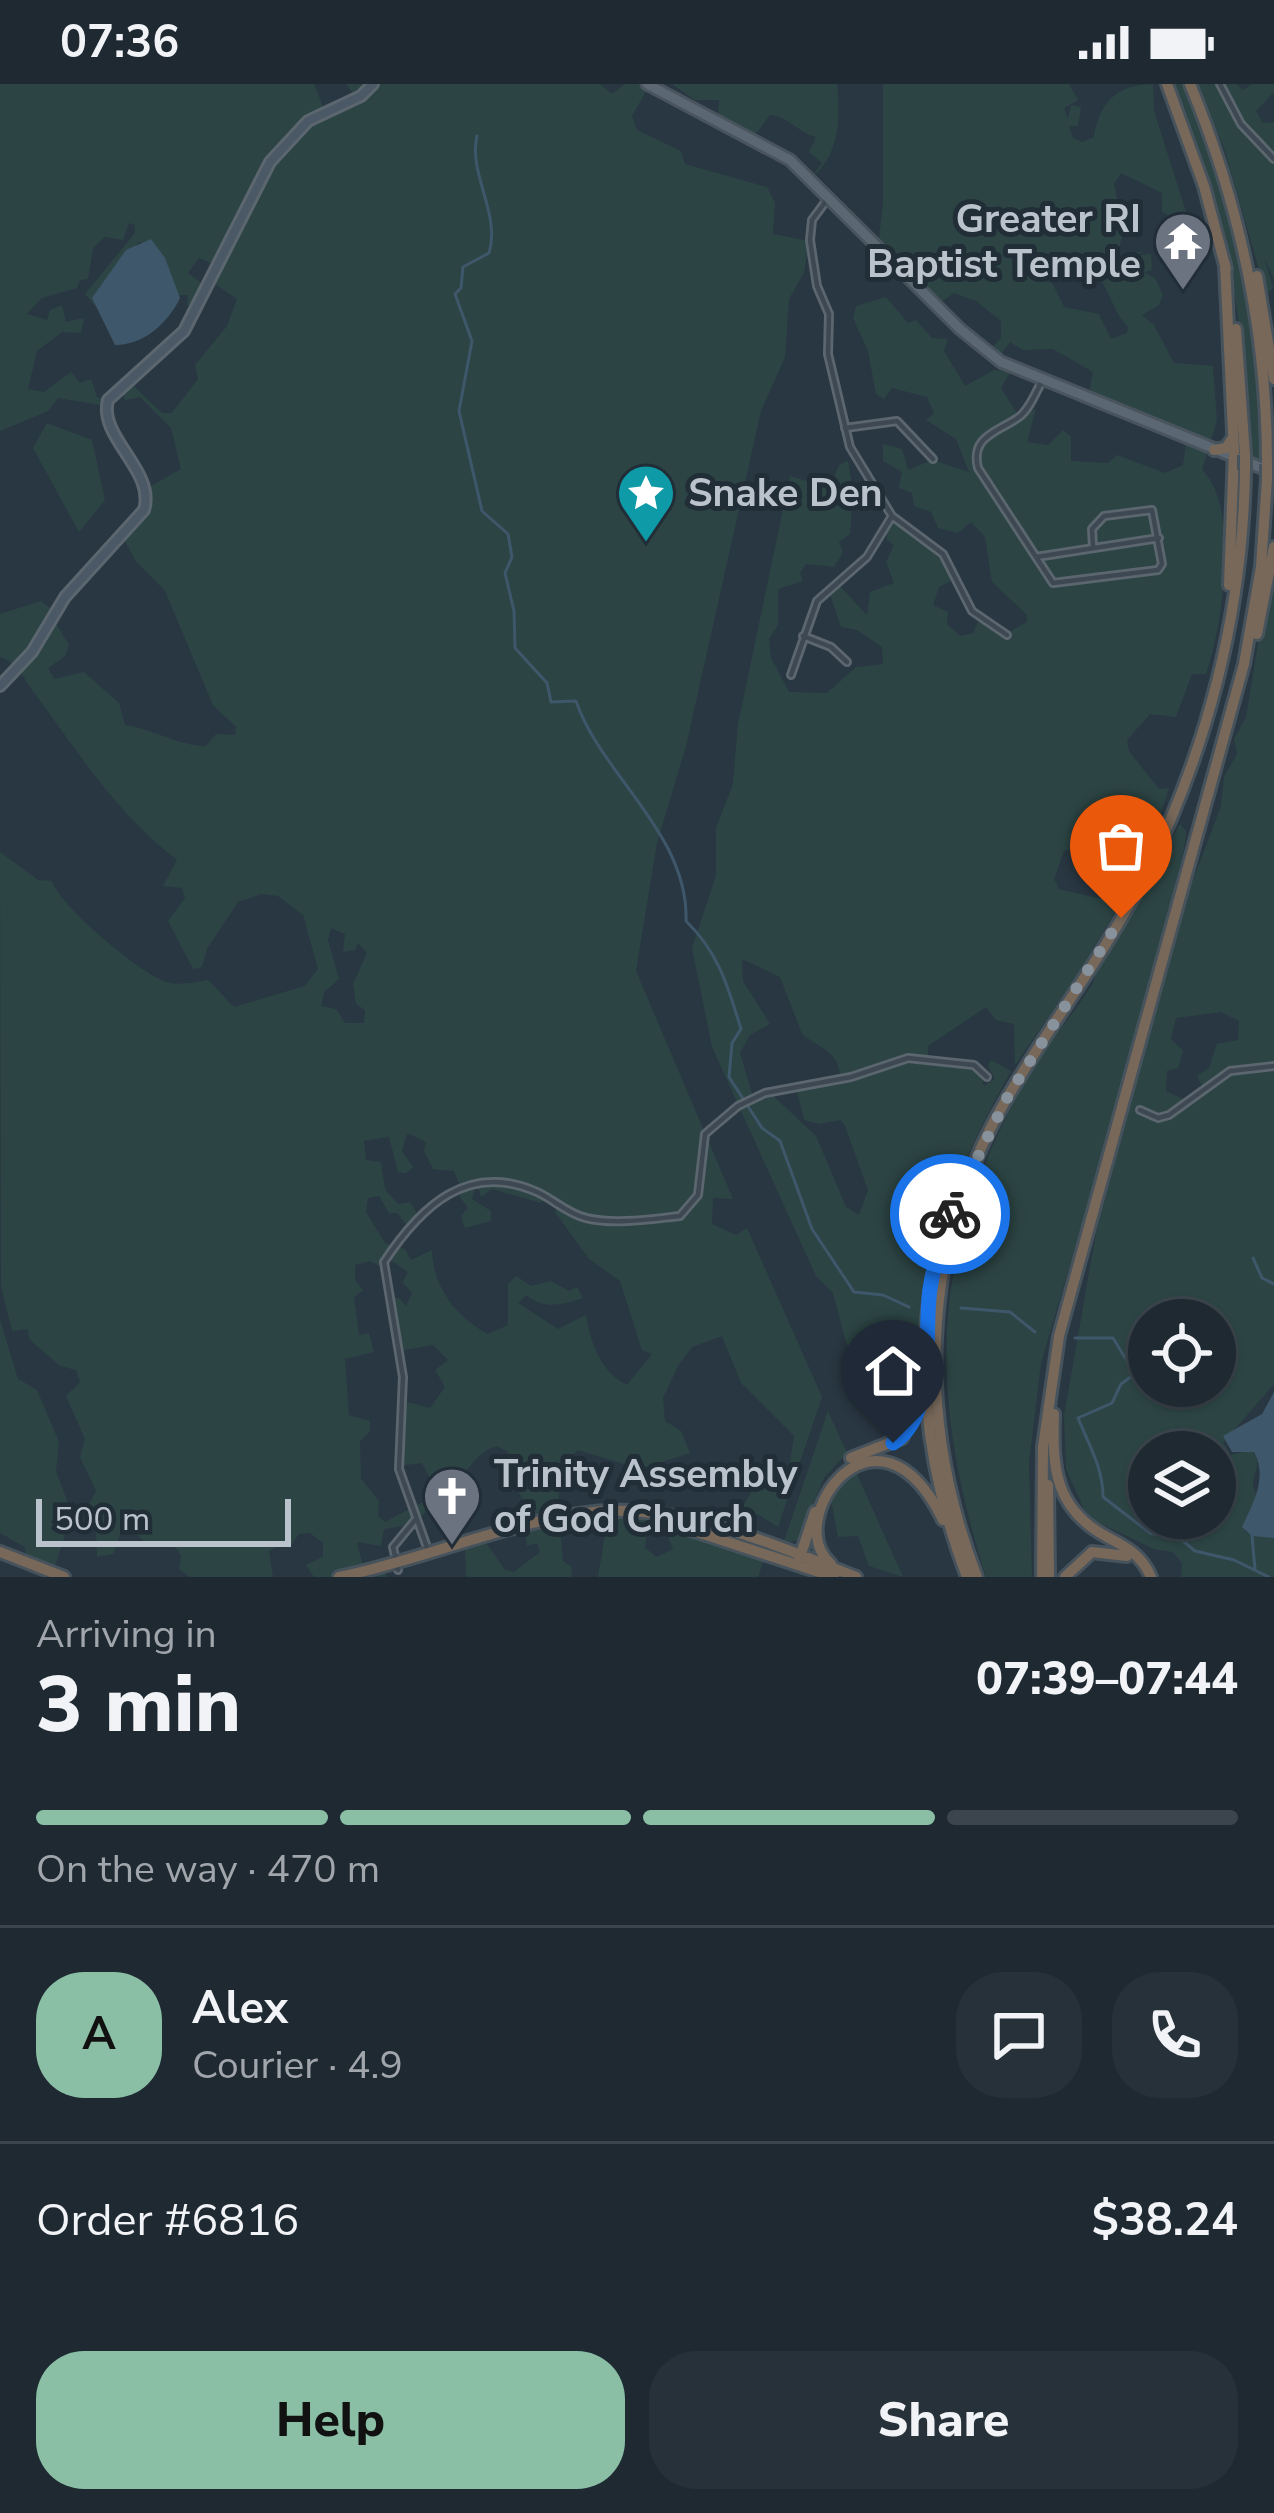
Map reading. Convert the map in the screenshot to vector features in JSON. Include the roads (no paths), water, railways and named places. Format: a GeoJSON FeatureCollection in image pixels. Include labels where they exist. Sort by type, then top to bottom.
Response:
{"type":"FeatureCollection","features":[{"type":"Feature","properties":{"kind":"highway"},"geometry":{"type":"LineString","coordinates":[[1167,84],[1201,175],[1225,264],[1239,357],[1239,457],[1231,568],[1211,704]]}},
{"type":"Feature","properties":{"kind":"highway"},"geometry":{"type":"LineString","coordinates":[[1190,84],[1255,267],[1274,379]]}},
{"type":"Feature","properties":{"kind":"highway"},"geometry":{"type":"LineString","coordinates":[[1215,148],[1253,294],[1269,472],[1258,591],[1237,694]]}},
{"type":"Feature","properties":{"kind":"highway"},"geometry":{"type":"LineString","coordinates":[[1214,451],[1231,444],[1225,264]]}},
{"type":"Feature","properties":{"kind":"highway"},"geometry":{"type":"LineString","coordinates":[[799,1560],[833,1472],[907,1432],[920,1405],[939,1249],[968,1180],[1011,1090],[1139,886],[1180,796],[1211,704],[1236,582],[1245,470],[1232,406]]}},
{"type":"Feature","properties":{"kind":"highway"},"geometry":{"type":"LineString","coordinates":[[1045,1577],[1049,1397],[1088,1227],[1261,618],[1274,547]]}},
{"type":"Feature","properties":{"kind":"highway"},"geometry":{"type":"LineString","coordinates":[[968,1180],[940,1287],[934,1386],[947,1484],[970,1577]]}},
{"type":"Feature","properties":{"kind":"highway"},"geometry":{"type":"LineString","coordinates":[[1045,1577],[1054,1414],[1088,1227]]}},
{"type":"Feature","properties":{"kind":"highway"},"geometry":{"type":"LineString","coordinates":[[925,1364],[933,1461],[970,1577]]}},
{"type":"Feature","properties":{"kind":"highway"},"geometry":{"type":"LineString","coordinates":[[1054,1414],[1053,1466],[1065,1501],[1088,1526],[1136,1554],[1147,1577]]}},
{"type":"Feature","properties":{"kind":"highway"},"geometry":{"type":"LineString","coordinates":[[853,1576],[822,1556],[817,1530],[838,1477],[855,1464],[874,1461],[902,1470],[928,1495],[970,1577]]}},
{"type":"Feature","properties":{"kind":"highway"},"geometry":{"type":"LineString","coordinates":[[339,1577],[397,1567],[579,1515],[628,1511],[673,1517],[799,1560],[834,1577]]}},
{"type":"Feature","properties":{"kind":"highway"},"geometry":{"type":"LineString","coordinates":[[363,1577],[602,1517],[674,1525],[853,1576]]}},
{"type":"Feature","properties":{"kind":"highway"},"geometry":{"type":"LineString","coordinates":[[1065,1577],[1083,1556],[1102,1550],[1129,1557],[1147,1577]]}},
{"type":"Feature","properties":{"kind":"highway"},"geometry":{"type":"LineString","coordinates":[[0,1552],[64,1577]]}},
{"type":"Feature","properties":{"kind":"main road"},"geometry":{"type":"LineString","coordinates":[[647,84],[776,149],[976,344],[1041,382],[1269,472]]}},
{"type":"Feature","properties":{"kind":"street"},"geometry":{"type":"LineString","coordinates":[[0,686],[32,652],[65,597],[144,510],[147,494],[107,418],[108,400],[184,331],[270,162],[308,121],[361,96],[373,84]]}},
{"type":"Feature","properties":{"kind":"street"},"geometry":{"type":"LineString","coordinates":[[1220,84],[1241,124],[1274,159]]}},
{"type":"Feature","properties":{"kind":"street"},"geometry":{"type":"LineString","coordinates":[[829,196],[812,220],[810,240],[817,286],[829,314],[829,354],[845,428],[860,466],[892,516],[943,554],[972,611],[1007,635]]}},
{"type":"Feature","properties":{"kind":"street"},"geometry":{"type":"LineString","coordinates":[[1041,382],[1025,412],[992,431],[976,457],[988,486],[1004,501],[1046,578],[1059,584],[1158,570],[1160,538],[1151,510],[1107,515],[1092,529],[1093,547]]}},
{"type":"Feature","properties":{"kind":"street"},"geometry":{"type":"LineString","coordinates":[[845,428],[897,421],[933,459]]}},
{"type":"Feature","properties":{"kind":"street"},"geometry":{"type":"LineString","coordinates":[[791,675],[818,599],[867,557],[892,516]]}},
{"type":"Feature","properties":{"kind":"street"},"geometry":{"type":"LineString","coordinates":[[1036,557],[1160,538]]}},
{"type":"Feature","properties":{"kind":"street"},"geometry":{"type":"LineString","coordinates":[[803,636],[832,647],[848,662]]}},
{"type":"Feature","properties":{"kind":"street"},"geometry":{"type":"LineString","coordinates":[[430,1555],[399,1466],[403,1377],[384,1267],[410,1225],[443,1195],[485,1179],[533,1190],[585,1218],[685,1214],[698,1196],[705,1134],[761,1095],[848,1078],[917,1057],[974,1065],[987,1077]]}},
{"type":"Feature","properties":{"kind":"street"},"geometry":{"type":"LineString","coordinates":[[1141,1110],[1158,1118],[1169,1115],[1231,1070],[1274,1066]]}},
{"type":"Feature","properties":{"kind":"street"},"geometry":{"type":"LineString","coordinates":[[397,1567],[393,1547],[416,1519]]}},
{"type":"Feature","properties":{"kind":"water"},"geometry":{"type":"Polygon","coordinates":[[[151,239],[165,258],[180,298],[154,331],[115,345],[92,298],[126,250],[151,239]]]}},
{"type":"Feature","properties":{"kind":"water"},"geometry":{"type":"Polygon","coordinates":[[[1274,1392],[1274,1538],[1252,1536],[1242,1527],[1260,1471],[1254,1452],[1236,1452],[1236,1431],[1232,1431],[1262,1414],[1274,1392]]]}},
{"type":"Feature","properties":{"kind":"waterway"},"geometry":{"type":"LineString","coordinates":[[477,136],[477,165],[492,238],[489,253],[463,267],[461,288],[455,294],[472,341],[459,411],[482,511],[508,534],[512,557],[505,573],[514,611],[515,648],[547,683],[551,702],[576,701],[604,754],[674,860],[686,921],[714,958],[741,1029],[732,1043],[729,1077],[762,1128],[780,1141],[812,1229],[854,1292],[883,1295],[909,1307]]}},
{"type":"Feature","properties":{"kind":"waterway"},"geometry":{"type":"LineString","coordinates":[[1253,1258],[1262,1278],[1274,1284]]}},
{"type":"Feature","properties":{"kind":"waterway"},"geometry":{"type":"LineString","coordinates":[[961,1308],[1010,1312],[1035,1332]]}},
{"type":"Feature","properties":{"kind":"waterway"},"geometry":{"type":"LineString","coordinates":[[1075,1338],[1113,1338],[1135,1374],[1121,1384],[1112,1403],[1078,1418],[1098,1466],[1103,1497],[1150,1533],[1182,1540],[1195,1551],[1234,1560],[1269,1577]]}},
{"type":"Feature","properties":{"kind":"waterway"},"geometry":{"type":"LineString","coordinates":[[1252,1536],[1255,1569]]}},
{"type":"Feature","properties":{"kind":"place","name":"Greater RI Baptist Temple"},"geometry":{"type":"Point","coordinates":[1183,292]}},
{"type":"Feature","properties":{"kind":"place","name":"Snake Den"},"geometry":{"type":"Point","coordinates":[646,544]}},
{"type":"Feature","properties":{"kind":"place","name":"Trinity Assembly of God Church"},"geometry":{"type":"Point","coordinates":[452,1547]}}]}
